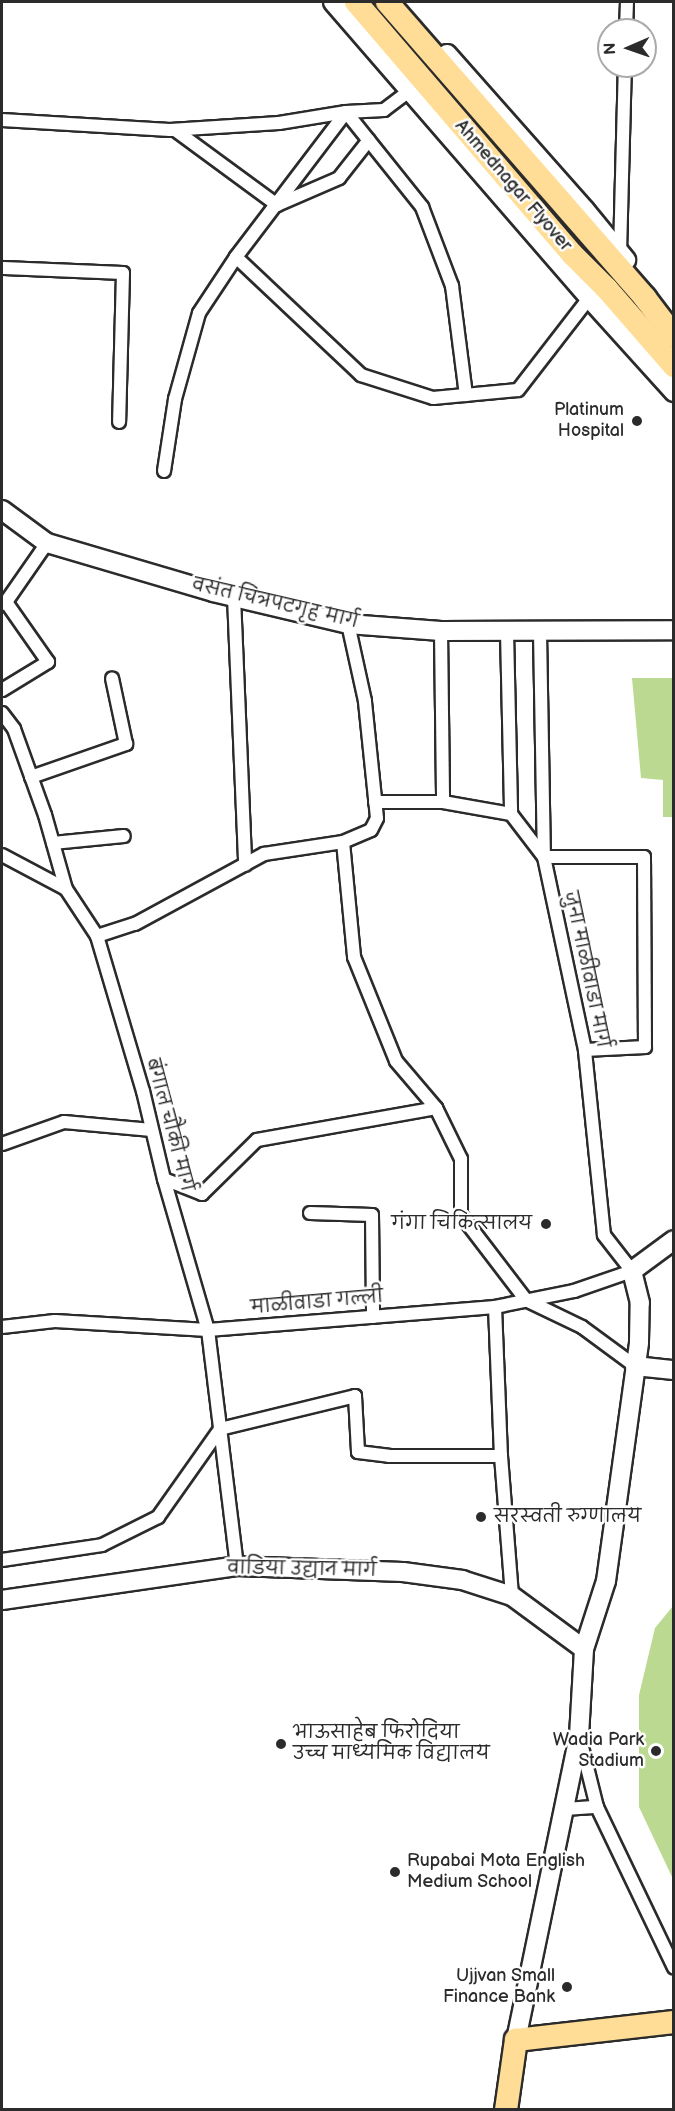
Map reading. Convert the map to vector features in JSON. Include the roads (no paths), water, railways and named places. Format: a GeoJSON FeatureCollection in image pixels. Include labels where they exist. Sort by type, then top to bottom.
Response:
{"type":"FeatureCollection","features":[{"type":"Feature","properties":{"kind":"highway","name":"Ahmednagar Flyover"},"geometry":{"type":"LineString","coordinates":[[356,2],[572,254],[607,289],[674,366]]}},
{"type":"Feature","properties":{"kind":"highway","name":"Ahmednagar Flyover"},"geometry":{"type":"LineString","coordinates":[[387,2],[645,298],[674,336]]}},
{"type":"Feature","properties":{"kind":"highway"},"geometry":{"type":"LineString","coordinates":[[506,2109],[516,2040],[674,2022]]}},
{"type":"Feature","properties":{"kind":"street"},"geometry":{"type":"LineString","coordinates":[[333,2],[589,298],[674,392]]}},
{"type":"Feature","properties":{"kind":"street"},"geometry":{"type":"LineString","coordinates":[[400,2],[674,319]]}},
{"type":"Feature","properties":{"kind":"street"},"geometry":{"type":"LineString","coordinates":[[626,18],[627,2]]}},
{"type":"Feature","properties":{"kind":"street"},"geometry":{"type":"LineString","coordinates":[[620,254],[625,78]]}},
{"type":"Feature","properties":{"kind":"street"},"geometry":{"type":"LineString","coordinates":[[2,120],[175,130],[279,123],[346,112],[384,110],[411,90]]}},
{"type":"Feature","properties":{"kind":"street"},"geometry":{"type":"LineString","coordinates":[[346,112],[422,207],[452,286],[466,395]]}},
{"type":"Feature","properties":{"kind":"street"},"geometry":{"type":"LineString","coordinates":[[164,471],[175,399],[199,313],[236,257],[346,112]]}},
{"type":"Feature","properties":{"kind":"street"},"geometry":{"type":"LineString","coordinates":[[175,130],[277,205]]}},
{"type":"Feature","properties":{"kind":"street"},"geometry":{"type":"LineString","coordinates":[[277,205],[339,178],[369,140]]}},
{"type":"Feature","properties":{"kind":"street"},"geometry":{"type":"LineString","coordinates":[[236,257],[360,375],[432,398],[518,390],[589,298]]}},
{"type":"Feature","properties":{"kind":"street"},"geometry":{"type":"LineString","coordinates":[[2,268],[123,273],[119,422]]}},
{"type":"Feature","properties":{"kind":"street","name":"वसंत चित्रपटगृह मार्ग"},"geometry":{"type":"LineString","coordinates":[[2,510],[47,543],[234,597],[348,624],[441,631],[674,630]]}},
{"type":"Feature","properties":{"kind":"street"},"geometry":{"type":"LineString","coordinates":[[2,690],[48,662],[4,603],[47,543]]}},
{"type":"Feature","properties":{"kind":"street"},"geometry":{"type":"LineString","coordinates":[[234,597],[245,865]]}},
{"type":"Feature","properties":{"kind":"street"},"geometry":{"type":"LineString","coordinates":[[97,936],[135,924],[264,854],[343,843],[370,830],[377,818],[364,701],[348,624]]}},
{"type":"Feature","properties":{"kind":"street"},"geometry":{"type":"LineString","coordinates":[[441,631],[442,802]]}},
{"type":"Feature","properties":{"kind":"street"},"geometry":{"type":"LineString","coordinates":[[375,802],[442,802],[511,814],[507,632]]}},
{"type":"Feature","properties":{"kind":"street"},"geometry":{"type":"LineString","coordinates":[[540,632],[544,857],[644,857],[645,1047],[585,1050]]}},
{"type":"Feature","properties":{"kind":"street"},"geometry":{"type":"LineString","coordinates":[[31,777],[126,744],[112,678]]}},
{"type":"Feature","properties":{"kind":"street","name":"बंगाल चौकी मार्ग"},"geometry":{"type":"LineString","coordinates":[[2,713],[14,729],[53,843],[66,889],[97,936],[208,1330],[237,1566]]}},
{"type":"Feature","properties":{"kind":"street","name":"जुना माळीवाडा मार्ग"},"geometry":{"type":"LineString","coordinates":[[511,814],[544,857],[585,1050],[604,1235],[632,1271]]}},
{"type":"Feature","properties":{"kind":"street"},"geometry":{"type":"LineString","coordinates":[[53,843],[124,836]]}},
{"type":"Feature","properties":{"kind":"street"},"geometry":{"type":"LineString","coordinates":[[343,843],[354,957],[396,1061],[436,1108],[461,1159],[460,1215],[526,1300],[582,1327],[635,1366],[674,1370]]}},
{"type":"Feature","properties":{"kind":"street"},"geometry":{"type":"LineString","coordinates":[[2,855],[66,889]]}},
{"type":"Feature","properties":{"kind":"street"},"geometry":{"type":"LineString","coordinates":[[164,1179],[202,1194],[257,1140],[436,1108]]}},
{"type":"Feature","properties":{"kind":"street"},"geometry":{"type":"LineString","coordinates":[[2,1144],[64,1122],[152,1130]]}},
{"type":"Feature","properties":{"kind":"street"},"geometry":{"type":"LineString","coordinates":[[310,1213],[372,1215],[373,1317]]}},
{"type":"Feature","properties":{"kind":"street"},"geometry":{"type":"LineString","coordinates":[[516,2040],[579,1736],[584,1649],[606,1581],[635,1366],[640,1303],[632,1271],[674,1240]]}},
{"type":"Feature","properties":{"kind":"street","name":"माळीवाडा गल्ली"},"geometry":{"type":"LineString","coordinates":[[2,1327],[55,1321],[208,1330],[495,1307],[574,1291],[632,1271]]}},
{"type":"Feature","properties":{"kind":"street"},"geometry":{"type":"LineString","coordinates":[[495,1307],[501,1456],[512,1596]]}},
{"type":"Feature","properties":{"kind":"street"},"geometry":{"type":"LineString","coordinates":[[2,1560],[102,1545],[158,1517],[220,1429],[355,1396],[358,1452],[388,1456],[501,1456]]}},
{"type":"Feature","properties":{"kind":"street","name":"वाडिया उद्यान मार्ग"},"geometry":{"type":"LineString","coordinates":[[2,1600],[237,1566],[403,1572],[462,1580],[512,1596],[584,1649]]}},
{"type":"Feature","properties":{"kind":"street"},"geometry":{"type":"LineString","coordinates":[[579,1736],[597,1808],[674,1968]]}},
{"type":"Feature","properties":{"kind":"street"},"geometry":{"type":"LineString","coordinates":[[565,1809],[597,1808]]}},
{"type":"Feature","properties":{"kind":"place","name":"Platinum Hospital"},"geometry":{"type":"Point","coordinates":[637,421]}},
{"type":"Feature","properties":{"kind":"place","name":"गंगा चिकित्सालय"},"geometry":{"type":"Point","coordinates":[546,1224]}},
{"type":"Feature","properties":{"kind":"place","name":"सरस्वती रुग्णालय"},"geometry":{"type":"Point","coordinates":[481,1517]}},
{"type":"Feature","properties":{"kind":"place","name":"भाऊसाहेब फिरोदिया उच्च माध्यमिक विद्यालय"},"geometry":{"type":"Point","coordinates":[281,1744]}},
{"type":"Feature","properties":{"kind":"place","name":"Wadia Park Stadium"},"geometry":{"type":"Point","coordinates":[656,1751]}},
{"type":"Feature","properties":{"kind":"place","name":"Rupabai Mota English Medium School"},"geometry":{"type":"Point","coordinates":[395,1872]}},
{"type":"Feature","properties":{"kind":"place","name":"Ujjvan Small Finance Bank"},"geometry":{"type":"Point","coordinates":[567,1987]}}]}
